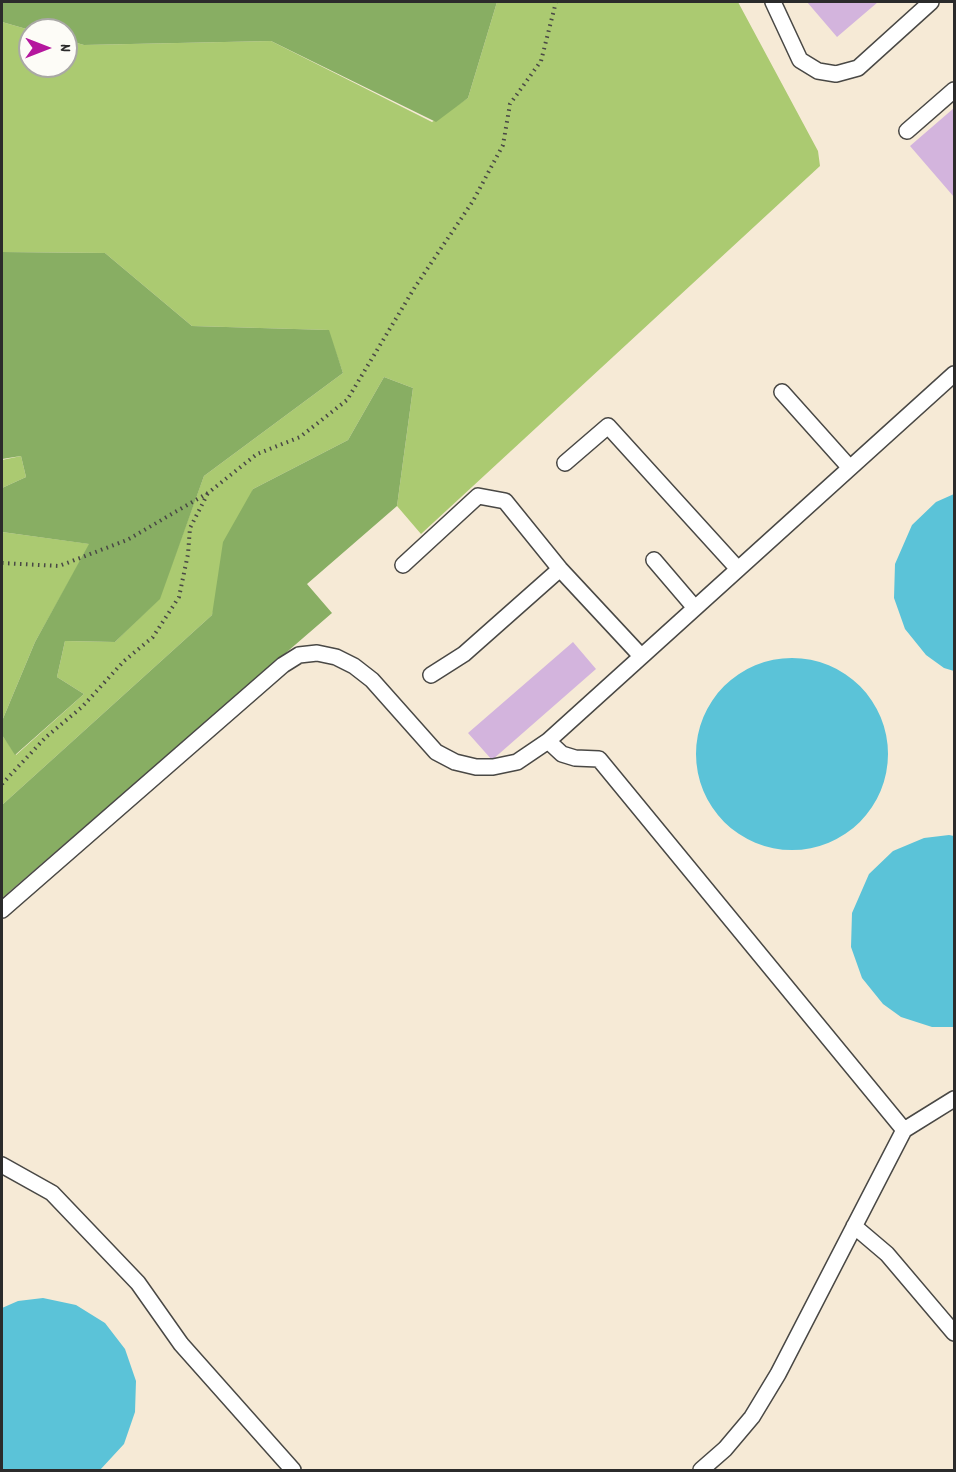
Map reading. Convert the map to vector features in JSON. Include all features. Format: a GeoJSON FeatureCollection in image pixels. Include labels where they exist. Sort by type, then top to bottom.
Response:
{"type":"FeatureCollection","features":[{"type":"Feature","properties":{"kind":"lane"},"geometry":{"type":"LineString","coordinates":[[773,2],[800,60],[818,71],[836,74],[858,68],[931,2]]}},
{"type":"Feature","properties":{"kind":"lane"},"geometry":{"type":"LineString","coordinates":[[907,131],[954,90]]}},
{"type":"Feature","properties":{"kind":"lane"},"geometry":{"type":"LineString","coordinates":[[2,910],[283,665],[299,656],[317,653],[336,657],[354,666],[372,680],[436,752],[455,762],[476,767],[493,767],[517,762],[548,741],[954,374]]}},
{"type":"Feature","properties":{"kind":"lane"},"geometry":{"type":"LineString","coordinates":[[782,392],[850,468]]}},
{"type":"Feature","properties":{"kind":"lane"},"geometry":{"type":"LineString","coordinates":[[565,463],[608,426],[738,569]]}},
{"type":"Feature","properties":{"kind":"lane"},"geometry":{"type":"LineString","coordinates":[[403,565],[478,496],[505,501],[560,568],[641,656]]}},
{"type":"Feature","properties":{"kind":"lane"},"geometry":{"type":"LineString","coordinates":[[654,560],[695,608]]}},
{"type":"Feature","properties":{"kind":"lane"},"geometry":{"type":"LineString","coordinates":[[431,675],[464,654],[560,568]]}},
{"type":"Feature","properties":{"kind":"lane"},"geometry":{"type":"LineString","coordinates":[[548,741],[562,754],[575,758],[599,759],[904,1130]]}},
{"type":"Feature","properties":{"kind":"lane"},"geometry":{"type":"LineString","coordinates":[[701,1470],[725,1449],[752,1417],[778,1374],[904,1130],[954,1099]]}},
{"type":"Feature","properties":{"kind":"lane"},"geometry":{"type":"LineString","coordinates":[[2,1165],[52,1194],[138,1282],[181,1344],[293,1470]]}},
{"type":"Feature","properties":{"kind":"lane"},"geometry":{"type":"LineString","coordinates":[[854,1226],[887,1254],[954,1333]]}},
{"type":"Feature","properties":{"kind":"path"},"geometry":{"type":"LineString","coordinates":[[2,563],[58,567],[127,540],[208,493],[257,454],[300,437],[347,400],[415,287],[473,201],[503,145],[510,104],[541,61],[556,2]]}},
{"type":"Feature","properties":{"kind":"path"},"geometry":{"type":"LineString","coordinates":[[2,784],[46,736],[82,707],[124,661],[153,638],[179,597],[188,554],[190,528],[208,493]]}},
{"type":"Feature","properties":{"kind":"green space"},"geometry":{"type":"Polygon","coordinates":[[[2,2],[497,2],[468,98],[436,122],[271,41],[84,45],[78,43],[78,18],[18,18],[18,27],[2,22],[2,2]]]}},
{"type":"Feature","properties":{"kind":"green space"},"geometry":{"type":"Polygon","coordinates":[[[497,2],[738,2],[818,151],[820,166],[421,534],[397,506],[413,388],[384,377],[348,440],[253,489],[212,615],[2,805],[2,735],[16,755],[84,694],[57,677],[65,641],[115,642],[159,599],[204,476],[343,373],[328,330],[192,326],[105,253],[2,252],[2,22],[18,27],[18,78],[78,78],[78,43],[271,41],[432,122],[468,98],[497,2]]]}},
{"type":"Feature","properties":{"kind":"green space"},"geometry":{"type":"Polygon","coordinates":[[[2,252],[105,253],[192,326],[329,330],[343,373],[204,476],[160,599],[115,642],[65,641],[57,677],[84,694],[15,755],[2,735],[2,721],[35,642],[89,544],[2,532],[2,488],[26,477],[21,456],[2,459],[2,252]]]}},
{"type":"Feature","properties":{"kind":"green space"},"geometry":{"type":"Polygon","coordinates":[[[384,377],[413,388],[397,506],[307,584],[332,613],[2,898],[2,805],[212,615],[223,542],[253,489],[348,440],[384,377]]]}},
{"type":"Feature","properties":{"kind":"green space"},"geometry":{"type":"Polygon","coordinates":[[[21,456],[26,477],[2,488],[2,460],[21,456]]]}},
{"type":"Feature","properties":{"kind":"green space"},"geometry":{"type":"Polygon","coordinates":[[[2,532],[90,544],[35,642],[2,721],[2,532]]]}},
{"type":"Feature","properties":{"kind":"water"},"geometry":{"type":"Polygon","coordinates":[[[954,494],[954,671],[944,668],[926,655],[905,629],[894,598],[895,564],[912,525],[936,502],[954,494]]]}},
{"type":"Feature","properties":{"kind":"water"},"geometry":{"type":"Polygon","coordinates":[[[792,658],[811,660],[829,666],[860,686],[880,717],[886,735],[888,754],[886,773],[880,791],[860,822],[829,842],[811,848],[792,850],[773,848],[755,842],[724,822],[704,791],[698,773],[696,754],[698,735],[704,717],[724,686],[755,666],[773,660],[792,658]]]}},
{"type":"Feature","properties":{"kind":"water"},"geometry":{"type":"Polygon","coordinates":[[[954,836],[954,1027],[932,1027],[901,1017],[883,1004],[862,978],[851,947],[852,913],[869,874],[893,851],[924,838],[954,836]]]}},
{"type":"Feature","properties":{"kind":"water"},"geometry":{"type":"Polygon","coordinates":[[[43,1298],[76,1305],[105,1323],[125,1349],[136,1381],[135,1412],[124,1444],[100,1470],[2,1470],[2,1308],[18,1301],[43,1298]]]}},
{"type":"Feature","properties":{"kind":"building"},"geometry":{"type":"Polygon","coordinates":[[[807,2],[878,2],[837,37],[807,2]]]}},
{"type":"Feature","properties":{"kind":"building"},"geometry":{"type":"Polygon","coordinates":[[[954,108],[954,197],[910,146],[954,108]]]}},
{"type":"Feature","properties":{"kind":"building"},"geometry":{"type":"Polygon","coordinates":[[[573,642],[596,669],[492,760],[468,733],[573,642]]]}}]}
